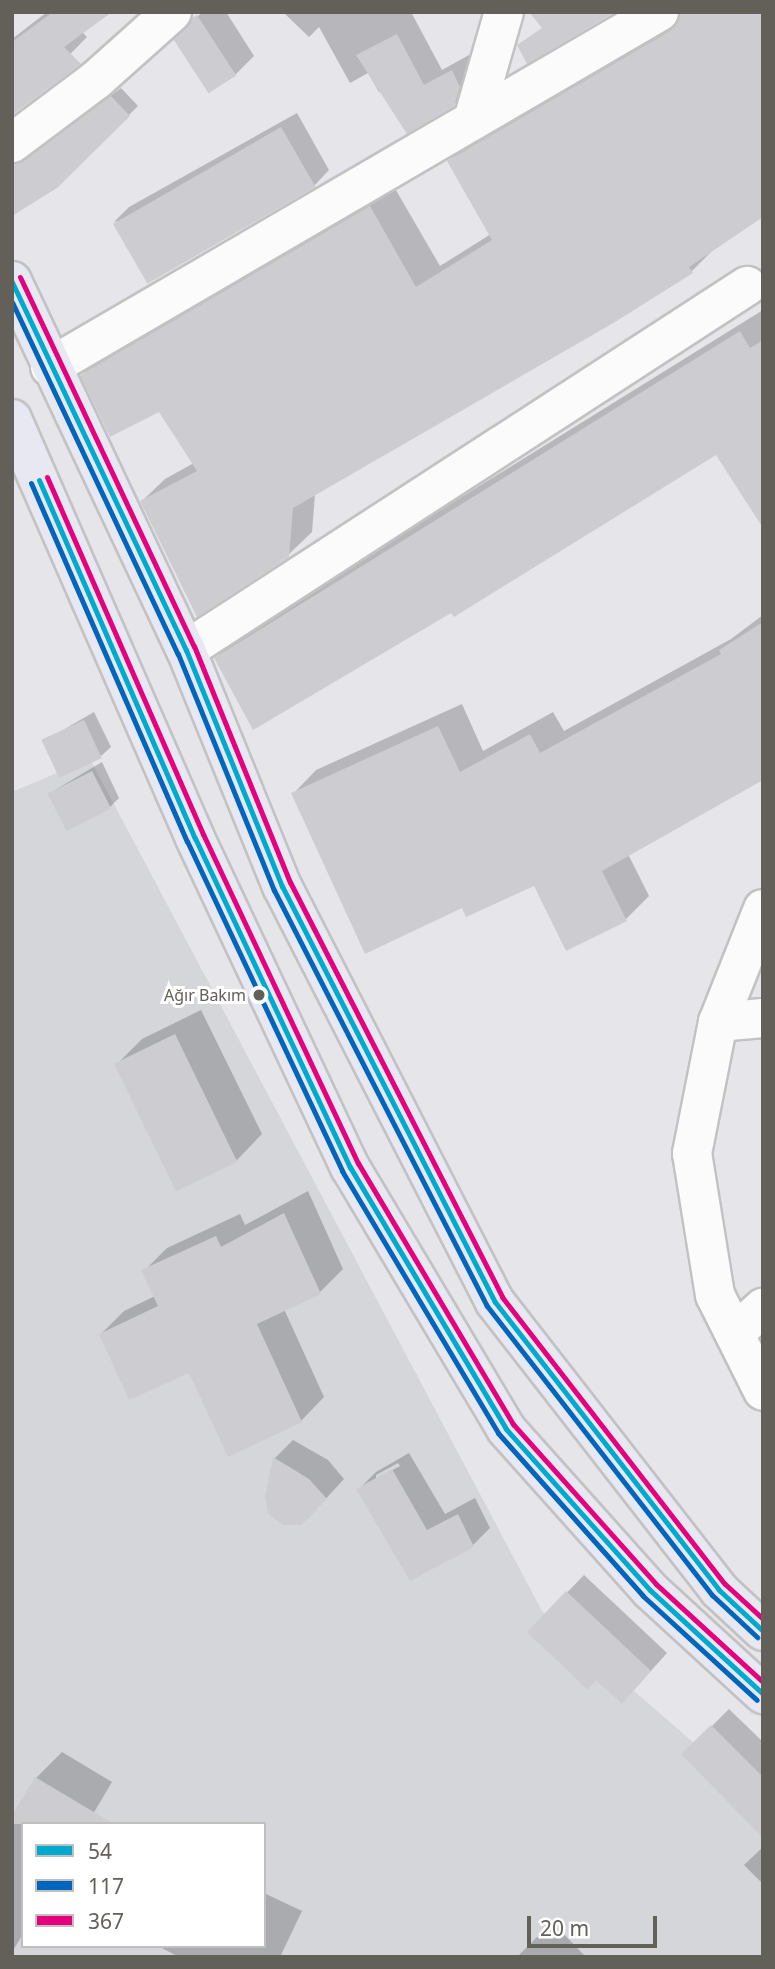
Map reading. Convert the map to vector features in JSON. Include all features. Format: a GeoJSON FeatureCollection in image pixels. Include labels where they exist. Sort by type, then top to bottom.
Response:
{"type":"FeatureCollection","features":[{"type":"Feature","properties":{"kind":"main road"},"geometry":{"type":"LineString","coordinates":[[12,281],[50,367],[186,650],[282,886],[495,1301],[719,1590],[763,1631]]}},
{"type":"Feature","properties":{"kind":"main road"},"geometry":{"type":"LineString","coordinates":[[12,419],[195,838],[350,1167],[506,1429],[650,1590],[763,1694]]}},
{"type":"Feature","properties":{"kind":"street"},"geometry":{"type":"LineString","coordinates":[[12,143],[96,80],[172,12]]}},
{"type":"Feature","properties":{"kind":"street"},"geometry":{"type":"LineString","coordinates":[[473,120],[504,12]]}},
{"type":"Feature","properties":{"kind":"street"},"geometry":{"type":"LineString","coordinates":[[50,367],[659,12]]}},
{"type":"Feature","properties":{"kind":"street"},"geometry":{"type":"LineString","coordinates":[[186,650],[747,286]]}},
{"type":"Feature","properties":{"kind":"street"},"geometry":{"type":"LineString","coordinates":[[763,909],[718,1022],[692,1153],[715,1295],[749,1321],[763,1391]]}},
{"type":"Feature","properties":{"kind":"street"},"geometry":{"type":"LineString","coordinates":[[718,1022],[763,1018]]}},
{"type":"Feature","properties":{"kind":"shaded area"},"geometry":{"type":"Polygon","coordinates":[[[90,759],[542,1611],[763,1803],[763,1957],[12,1957],[12,792],[90,759]]]}},
{"type":"Feature","properties":{"kind":"building"},"geometry":{"type":"Polygon","coordinates":[[[53,12],[112,12],[64,47],[81,64],[12,115],[12,42],[53,12]]]}},
{"type":"Feature","properties":{"kind":"building"},"geometry":{"type":"Polygon","coordinates":[[[529,12],[615,12],[527,64],[517,45],[542,28],[529,12]]]}},
{"type":"Feature","properties":{"kind":"building"},"geometry":{"type":"Polygon","coordinates":[[[681,12],[763,12],[763,217],[689,267],[693,273],[615,322],[293,508],[289,557],[197,617],[140,501],[197,471],[159,412],[110,437],[80,375],[370,206],[416,287],[492,240],[447,161],[670,31],[681,12]]]}},
{"type":"Feature","properties":{"kind":"building"},"geometry":{"type":"Polygon","coordinates":[[[197,15],[236,75],[209,93],[169,33],[197,15]]]}},
{"type":"Feature","properties":{"kind":"building"},"geometry":{"type":"Polygon","coordinates":[[[397,34],[424,85],[452,70],[460,87],[454,106],[407,134],[356,55],[397,34]]]}},
{"type":"Feature","properties":{"kind":"building"},"geometry":{"type":"Polygon","coordinates":[[[111,96],[130,116],[57,188],[12,216],[12,164],[25,160],[111,96]]]}},
{"type":"Feature","properties":{"kind":"building"},"geometry":{"type":"Polygon","coordinates":[[[281,127],[316,187],[147,284],[113,224],[281,127]]]}},
{"type":"Feature","properties":{"kind":"building"},"geometry":{"type":"Polygon","coordinates":[[[740,331],[750,348],[763,340],[763,528],[716,455],[454,617],[451,613],[253,730],[214,658],[740,331]]]}},
{"type":"Feature","properties":{"kind":"building"},"geometry":{"type":"Polygon","coordinates":[[[763,622],[763,780],[602,871],[627,921],[566,951],[534,886],[466,917],[462,908],[365,954],[291,793],[438,726],[460,772],[530,734],[540,753],[721,654],[719,650],[763,622]]]}},
{"type":"Feature","properties":{"kind":"building"},"geometry":{"type":"Polygon","coordinates":[[[84,720],[102,758],[59,778],[41,740],[84,720]]]}},
{"type":"Feature","properties":{"kind":"building"},"geometry":{"type":"Polygon","coordinates":[[[92,771],[111,808],[67,831],[47,794],[92,771]]]}},
{"type":"Feature","properties":{"kind":"building"},"geometry":{"type":"Polygon","coordinates":[[[175,1034],[237,1162],[176,1191],[114,1064],[175,1034]]]}},
{"type":"Feature","properties":{"kind":"building"},"geometry":{"type":"Polygon","coordinates":[[[284,1213],[321,1294],[257,1324],[302,1422],[228,1457],[189,1373],[129,1400],[99,1334],[158,1306],[141,1270],[216,1236],[221,1247],[284,1213]]]}},
{"type":"Feature","properties":{"kind":"building"},"geometry":{"type":"Polygon","coordinates":[[[273,1457],[309,1479],[327,1499],[301,1525],[283,1525],[268,1514],[265,1497],[273,1457]]]}},
{"type":"Feature","properties":{"kind":"building"},"geometry":{"type":"Polygon","coordinates":[[[392,1469],[427,1530],[458,1514],[474,1547],[410,1581],[356,1489],[392,1469]]]}},
{"type":"Feature","properties":{"kind":"building"},"geometry":{"type":"Polygon","coordinates":[[[566,1591],[651,1671],[622,1704],[596,1680],[588,1690],[527,1632],[566,1591]]]}},
{"type":"Feature","properties":{"kind":"building"},"geometry":{"type":"Polygon","coordinates":[[[711,1725],[763,1777],[763,1838],[681,1754],[711,1725]]]}},
{"type":"Feature","properties":{"kind":"building"},"geometry":{"type":"Polygon","coordinates":[[[35,1777],[111,1822],[12,1824],[12,1815],[35,1777]]]}},
{"type":"Feature","properties":{"kind":"transit line","name":"367"},"geometry":{"type":"LineString","coordinates":[[20,277],[194,646],[290,882],[502,1297],[725,1584],[763,1619]]}},
{"type":"Feature","properties":{"kind":"transit line","name":"54"},"geometry":{"type":"LineString","coordinates":[[12,282],[186,650],[282,886],[495,1302],[719,1590],[763,1631]]}},
{"type":"Feature","properties":{"kind":"transit line","name":"117"},"geometry":{"type":"LineString","coordinates":[[12,302],[178,654],[274,890],[487,1306],[712,1595],[757,1637]]}},
{"type":"Feature","properties":{"kind":"transit line","name":"367"},"geometry":{"type":"LineString","coordinates":[[47,477],[203,834],[358,1163],[513,1424],[656,1584],[763,1682]]}},
{"type":"Feature","properties":{"kind":"transit line","name":"54"},"geometry":{"type":"LineString","coordinates":[[39,480],[195,838],[350,1167],[506,1429],[650,1590],[763,1694]]}},
{"type":"Feature","properties":{"kind":"transit line","name":"117"},"geometry":{"type":"LineString","coordinates":[[31,483],[187,841],[342,1171],[498,1433],[643,1596],[757,1700]]}},
{"type":"Feature","properties":{"kind":"place","name":"Ağır Bakım"},"geometry":{"type":"Point","coordinates":[259,995]}}]}
